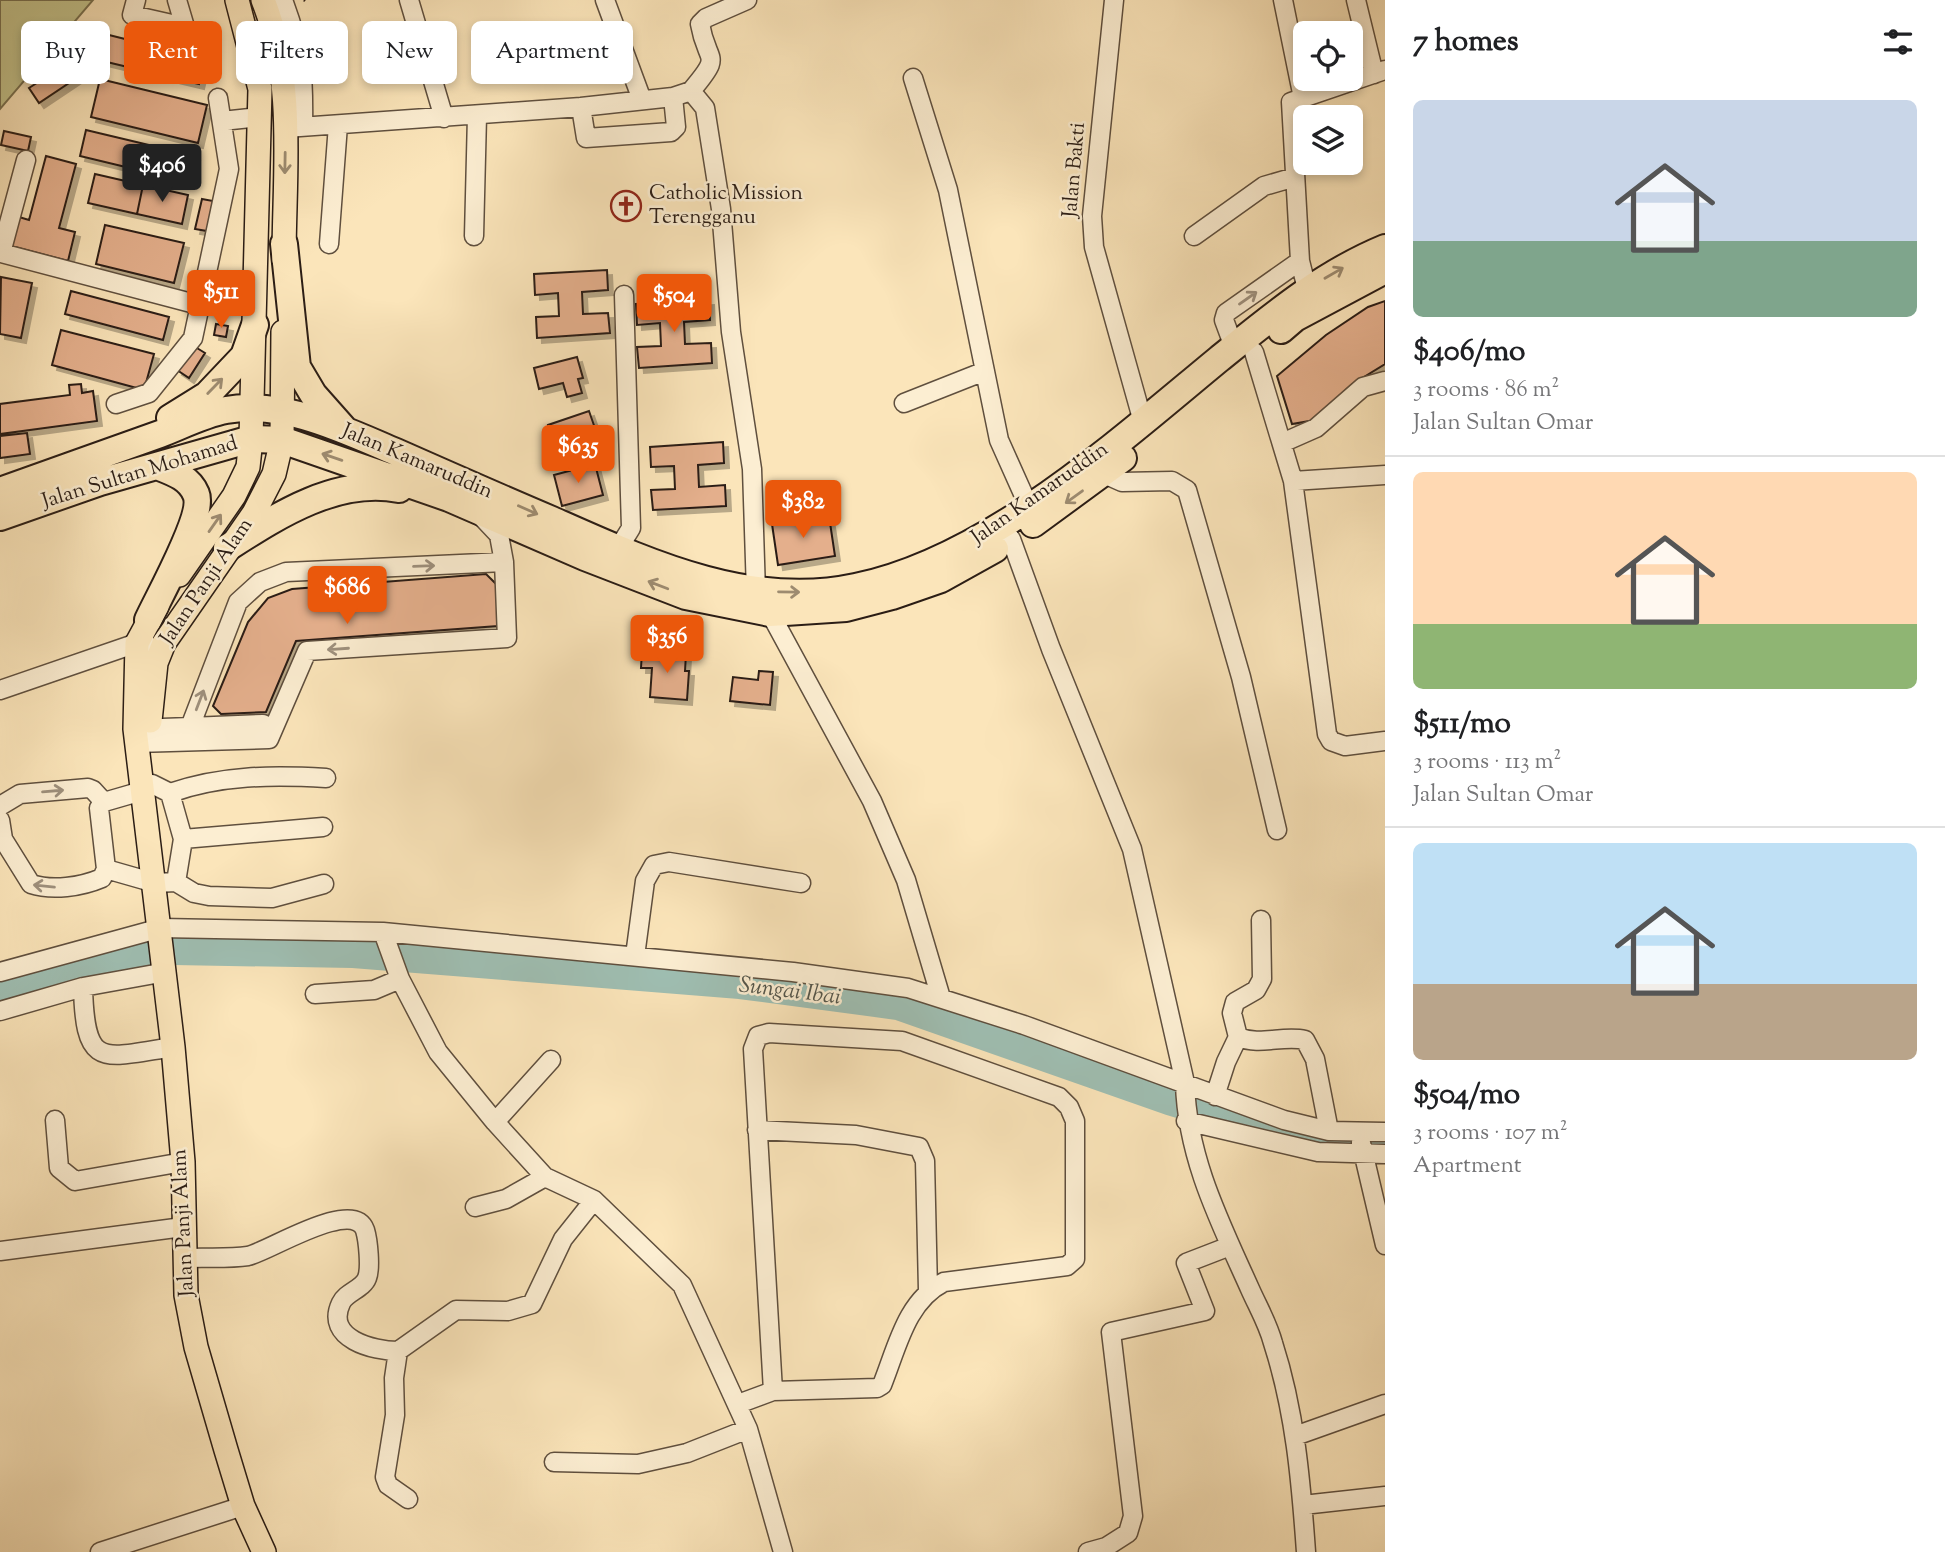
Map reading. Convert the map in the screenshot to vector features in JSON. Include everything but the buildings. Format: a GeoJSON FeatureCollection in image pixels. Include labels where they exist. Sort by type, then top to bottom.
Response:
{"type":"FeatureCollection","features":[{"type":"Feature","properties":{"kind":"highway"},"geometry":{"type":"LineString","coordinates":[[284,244],[298,367],[313,394],[345,430]]}},
{"type":"Feature","properties":{"kind":"highway","name":"Jalan Kamaruddin"},"geometry":{"type":"LineString","coordinates":[[282,440],[449,498],[585,557],[686,596],[846,608],[941,579],[1011,539],[1104,474],[1307,289],[1385,247]]}},
{"type":"Feature","properties":{"kind":"highway","name":"Jalan Kamaruddin"},"geometry":{"type":"LineString","coordinates":[[253,410],[283,411],[345,430],[618,549],[763,602],[806,593],[855,588],[904,573],[970,544],[1028,507],[1244,349],[1295,318],[1385,270]]}},
{"type":"Feature","properties":{"kind":"highway"},"geometry":{"type":"LineString","coordinates":[[71,466],[187,409],[207,394],[244,356],[255,325]]}},
{"type":"Feature","properties":{"kind":"highway","name":"Jalan Sultan Mohamad"},"geometry":{"type":"LineString","coordinates":[[0,491],[226,410],[253,410]]}},
{"type":"Feature","properties":{"kind":"highway","name":"Jalan Sultan Mohamad"},"geometry":{"type":"LineString","coordinates":[[0,517],[100,482],[251,439],[282,440]]}},
{"type":"Feature","properties":{"kind":"highway"},"geometry":{"type":"LineString","coordinates":[[143,631],[196,515],[197,495],[183,477],[157,466]]}},
{"type":"Feature","properties":{"kind":"highway"},"geometry":{"type":"LineString","coordinates":[[227,548],[313,499],[362,488],[394,488],[449,498]]}},
{"type":"Feature","properties":{"kind":"main road","name":"Jalan Panji Alam"},"geometry":{"type":"LineString","coordinates":[[237,0],[260,89],[253,410],[248,467],[234,496],[143,631],[143,736],[155,789],[165,883],[161,928],[183,1162],[186,1294],[196,1347],[243,1506],[264,1552]]}},
{"type":"Feature","properties":{"kind":"main road","name":"Jalan Panji Alam"},"geometry":{"type":"LineString","coordinates":[[143,736],[164,643],[227,548],[254,513],[274,474],[282,440],[284,244],[294,128],[279,45],[263,0]]}},
{"type":"Feature","properties":{"kind":"street"},"geometry":{"type":"LineString","coordinates":[[136,0],[132,15],[185,27],[177,0]]}},
{"type":"Feature","properties":{"kind":"street"},"geometry":{"type":"LineString","coordinates":[[283,0],[300,46],[304,78],[294,128],[477,116],[673,97],[691,91],[711,67],[713,58],[700,24],[706,18],[747,0]]}},
{"type":"Feature","properties":{"kind":"street"},"geometry":{"type":"LineString","coordinates":[[409,0],[444,118]]}},
{"type":"Feature","properties":{"kind":"street"},"geometry":{"type":"LineString","coordinates":[[606,0],[642,100]]}},
{"type":"Feature","properties":{"kind":"street","name":"Jalan Bakti"},"geometry":{"type":"LineString","coordinates":[[1114,0],[1092,227],[1094,247],[1143,422]]}},
{"type":"Feature","properties":{"kind":"street"},"geometry":{"type":"LineString","coordinates":[[1283,0],[1303,98]]}},
{"type":"Feature","properties":{"kind":"street"},"geometry":{"type":"LineString","coordinates":[[1307,289],[1300,261],[1292,102],[1379,72],[1356,0]]}},
{"type":"Feature","properties":{"kind":"street"},"geometry":{"type":"LineString","coordinates":[[913,78],[948,190],[999,440],[1028,507]]}},
{"type":"Feature","properties":{"kind":"street"},"geometry":{"type":"LineString","coordinates":[[691,91],[705,108],[721,209],[732,332],[752,469],[763,602],[872,801],[906,880],[941,999]]}},
{"type":"Feature","properties":{"kind":"street"},"geometry":{"type":"LineString","coordinates":[[581,107],[586,138],[671,132],[676,127],[673,97]]}},
{"type":"Feature","properties":{"kind":"street"},"geometry":{"type":"LineString","coordinates":[[116,404],[149,393],[193,338],[229,169],[219,98]]}},
{"type":"Feature","properties":{"kind":"street"},"geometry":{"type":"LineString","coordinates":[[474,236],[477,116]]}},
{"type":"Feature","properties":{"kind":"street"},"geometry":{"type":"LineString","coordinates":[[222,121],[260,117]]}},
{"type":"Feature","properties":{"kind":"street"},"geometry":{"type":"LineString","coordinates":[[329,244],[338,125]]}},
{"type":"Feature","properties":{"kind":"street"},"geometry":{"type":"LineString","coordinates":[[26,160],[1,253],[200,306]]}},
{"type":"Feature","properties":{"kind":"street"},"geometry":{"type":"LineString","coordinates":[[1194,236],[1264,186],[1295,177]]}},
{"type":"Feature","properties":{"kind":"street"},"geometry":{"type":"LineString","coordinates":[[1300,261],[1226,313],[1224,320],[1244,349],[1282,443],[1293,481],[1327,734],[1331,741],[1345,746],[1385,741]]}},
{"type":"Feature","properties":{"kind":"street"},"geometry":{"type":"LineString","coordinates":[[618,549],[631,528],[624,295]]}},
{"type":"Feature","properties":{"kind":"street"},"geometry":{"type":"LineString","coordinates":[[904,404],[985,371]]}},
{"type":"Feature","properties":{"kind":"street"},"geometry":{"type":"LineString","coordinates":[[1282,443],[1316,429],[1363,387],[1385,382]]}},
{"type":"Feature","properties":{"kind":"street"},"geometry":{"type":"LineString","coordinates":[[1104,474],[1122,482],[1172,481],[1187,490],[1241,677],[1278,830]]}},
{"type":"Feature","properties":{"kind":"street"},"geometry":{"type":"LineString","coordinates":[[1293,481],[1385,475]]}},
{"type":"Feature","properties":{"kind":"street"},"geometry":{"type":"LineString","coordinates":[[143,736],[269,738],[307,651],[507,638],[504,562],[499,535],[475,509]]}},
{"type":"Feature","properties":{"kind":"street"},"geometry":{"type":"LineString","coordinates":[[1011,539],[1051,649],[1132,849],[1185,1084],[1186,1120],[1198,1169],[1224,1248],[1273,1340],[1295,1436],[1306,1552]]}},
{"type":"Feature","properties":{"kind":"street"},"geometry":{"type":"LineString","coordinates":[[190,727],[238,602],[260,582],[286,572],[504,562]]}},
{"type":"Feature","properties":{"kind":"street"},"geometry":{"type":"LineString","coordinates":[[0,690],[143,631],[164,643]]}},
{"type":"Feature","properties":{"kind":"street"},"geometry":{"type":"LineString","coordinates":[[143,736],[190,727],[263,724],[273,729]]}},
{"type":"Feature","properties":{"kind":"street"},"geometry":{"type":"LineString","coordinates":[[0,820],[3,839],[31,884],[45,888],[78,884],[102,878],[106,869],[99,807],[104,802],[206,780],[279,776],[326,778]]}},
{"type":"Feature","properties":{"kind":"street"},"geometry":{"type":"LineString","coordinates":[[0,806],[20,794],[88,788],[104,802]]}},
{"type":"Feature","properties":{"kind":"street"},"geometry":{"type":"LineString","coordinates":[[155,789],[183,839]]}},
{"type":"Feature","properties":{"kind":"street"},"geometry":{"type":"LineString","coordinates":[[183,839],[323,827]]}},
{"type":"Feature","properties":{"kind":"street"},"geometry":{"type":"LineString","coordinates":[[165,883],[183,839]]}},
{"type":"Feature","properties":{"kind":"street"},"geometry":{"type":"LineString","coordinates":[[635,956],[645,881],[654,865],[669,862],[802,883]]}},
{"type":"Feature","properties":{"kind":"street"},"geometry":{"type":"LineString","coordinates":[[106,869],[209,896],[272,898],[324,884]]}},
{"type":"Feature","properties":{"kind":"street"},"geometry":{"type":"LineString","coordinates":[[1261,920],[1262,979],[1256,989],[1235,1002],[1233,1025],[1238,1037],[1250,1042],[1295,1038],[1305,1040],[1315,1059],[1329,1131]]}},
{"type":"Feature","properties":{"kind":"street"},"geometry":{"type":"LineString","coordinates":[[0,972],[161,928],[383,933],[635,956],[844,979],[908,988],[1024,1025],[1215,1096],[1329,1131],[1385,1132]]}},
{"type":"Feature","properties":{"kind":"street"},"geometry":{"type":"LineString","coordinates":[[383,933],[400,979],[438,1052],[495,1122],[545,1177],[594,1200],[682,1285],[748,1429],[783,1552]]}},
{"type":"Feature","properties":{"kind":"street"},"geometry":{"type":"LineString","coordinates":[[0,1011],[83,987],[166,972]]}},
{"type":"Feature","properties":{"kind":"street"},"geometry":{"type":"LineString","coordinates":[[315,994],[374,990],[400,979]]}},
{"type":"Feature","properties":{"kind":"street"},"geometry":{"type":"LineString","coordinates":[[83,987],[84,1028],[92,1046],[107,1054],[121,1055],[173,1047]]}},
{"type":"Feature","properties":{"kind":"street"},"geometry":{"type":"LineString","coordinates":[[738,1404],[773,1391],[877,1388],[882,1385],[912,1309],[928,1290],[944,1282],[1066,1266],[1075,1259],[1075,1121],[1069,1107],[1059,1097],[902,1041],[769,1033],[758,1036],[753,1049],[773,1391]]}},
{"type":"Feature","properties":{"kind":"street"},"geometry":{"type":"LineString","coordinates":[[1215,1096],[1226,1062],[1238,1037]]}},
{"type":"Feature","properties":{"kind":"street"},"geometry":{"type":"LineString","coordinates":[[495,1122],[551,1060]]}},
{"type":"Feature","properties":{"kind":"street"},"geometry":{"type":"LineString","coordinates":[[55,1120],[58,1168],[75,1181],[183,1162]]}},
{"type":"Feature","properties":{"kind":"street"},"geometry":{"type":"LineString","coordinates":[[1186,1120],[1318,1152],[1385,1154]]}},
{"type":"Feature","properties":{"kind":"street"},"geometry":{"type":"LineString","coordinates":[[757,1130],[856,1135],[919,1147],[925,1161],[928,1290]]}},
{"type":"Feature","properties":{"kind":"street"},"geometry":{"type":"LineString","coordinates":[[1359,1133],[1385,1245]]}},
{"type":"Feature","properties":{"kind":"street"},"geometry":{"type":"LineString","coordinates":[[475,1207],[506,1199],[545,1177]]}},
{"type":"Feature","properties":{"kind":"street"},"geometry":{"type":"LineString","coordinates":[[184,1258],[247,1256],[314,1226],[351,1220],[359,1222],[365,1229],[369,1275],[365,1283],[342,1301],[338,1315],[343,1331],[355,1342],[375,1351],[398,1351],[456,1310],[508,1311],[532,1304],[563,1240],[594,1200]]}},
{"type":"Feature","properties":{"kind":"street"},"geometry":{"type":"LineString","coordinates":[[0,1251],[183,1227]]}},
{"type":"Feature","properties":{"kind":"street"},"geometry":{"type":"LineString","coordinates":[[1088,1552],[1106,1547],[1128,1533],[1133,1516],[1111,1332],[1205,1311],[1186,1263],[1224,1248]]}},
{"type":"Feature","properties":{"kind":"street"},"geometry":{"type":"LineString","coordinates":[[398,1351],[394,1378],[395,1415],[385,1477],[388,1485],[408,1499]]}},
{"type":"Feature","properties":{"kind":"street"},"geometry":{"type":"LineString","coordinates":[[1295,1436],[1385,1404]]}},
{"type":"Feature","properties":{"kind":"street"},"geometry":{"type":"LineString","coordinates":[[554,1462],[638,1464],[687,1453],[748,1429]]}},
{"type":"Feature","properties":{"kind":"street"},"geometry":{"type":"LineString","coordinates":[[1303,1505],[1385,1496]]}},
{"type":"Feature","properties":{"kind":"street"},"geometry":{"type":"LineString","coordinates":[[100,1552],[243,1506]]}},
{"type":"Feature","properties":{"kind":"green space"},"geometry":{"type":"Polygon","coordinates":[[[0,0],[93,0],[75,21],[21,21],[21,84],[0,109],[0,0]]]}},
{"type":"Feature","properties":{"kind":"waterway","name":"Sungai Ibai"},"geometry":{"type":"LineString","coordinates":[[174,951],[353,954],[740,985],[898,1006],[1169,1101],[1308,1143],[1385,1143]]}},
{"type":"Feature","properties":{"kind":"waterway","name":"Sungai Ibai"},"geometry":{"type":"LineString","coordinates":[[0,988],[151,952]]}},
{"type":"Feature","properties":{"kind":"place","name":"Catholic Mission Terengganu"},"geometry":{"type":"Point","coordinates":[626,206]}}]}
